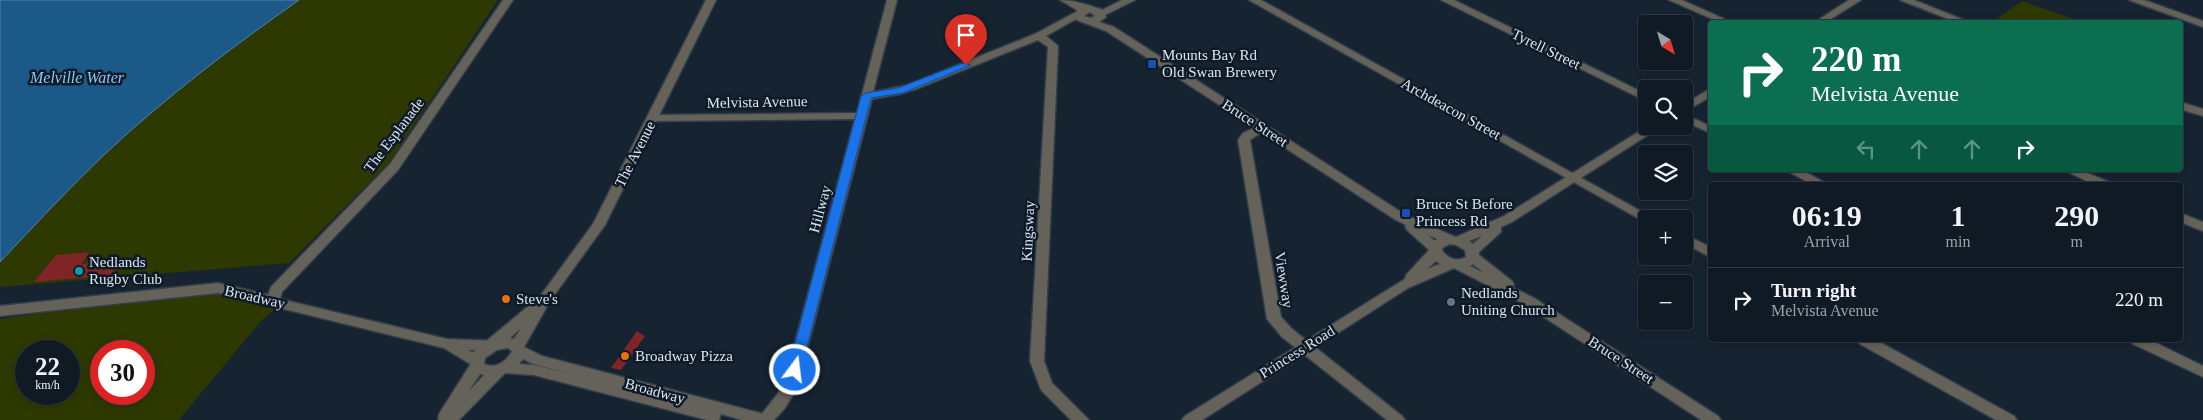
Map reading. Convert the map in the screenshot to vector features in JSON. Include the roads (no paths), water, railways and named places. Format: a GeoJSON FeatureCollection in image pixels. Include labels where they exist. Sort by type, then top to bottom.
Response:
{"type":"FeatureCollection","features":[{"type":"Feature","properties":{"kind":"street","name":"The Esplanade"},"geometry":{"type":"LineString","coordinates":[[273,300],[276,290],[409,149],[508,0]]}},
{"type":"Feature","properties":{"kind":"street","name":"The Avenue"},"geometry":{"type":"LineString","coordinates":[[477,363],[482,352],[494,345],[545,298],[588,244],[711,0]]}},
{"type":"Feature","properties":{"kind":"street","name":"Hillway"},"geometry":{"type":"LineString","coordinates":[[765,420],[780,404],[790,388],[892,0]]}},
{"type":"Feature","properties":{"kind":"street"},"geometry":{"type":"LineString","coordinates":[[866,96],[900,91],[1130,0]]}},
{"type":"Feature","properties":{"kind":"street","name":"Archdeacon Street"},"geometry":{"type":"LineString","coordinates":[[1254,0],[1638,213]]}},
{"type":"Feature","properties":{"kind":"street","name":"Tyrell Street"},"geometry":{"type":"LineString","coordinates":[[1446,0],[1638,94]]}},
{"type":"Feature","properties":{"kind":"street"},"geometry":{"type":"LineString","coordinates":[[1674,0],[1721,20]]}},
{"type":"Feature","properties":{"kind":"street"},"geometry":{"type":"LineString","coordinates":[[1823,20],[1856,0]]}},
{"type":"Feature","properties":{"kind":"street"},"geometry":{"type":"LineString","coordinates":[[1905,0],[1959,20]]}},
{"type":"Feature","properties":{"kind":"street"},"geometry":{"type":"LineString","coordinates":[[2134,0],[2203,24]]}},
{"type":"Feature","properties":{"kind":"street","name":"Bruce Street"},"geometry":{"type":"LineString","coordinates":[[1066,1],[1400,217],[1454,240]]}},
{"type":"Feature","properties":{"kind":"street","name":"Kingsway"},"geometry":{"type":"LineString","coordinates":[[1038,36],[1053,46],[1037,361],[1046,386],[1082,420]]}},
{"type":"Feature","properties":{"kind":"street"},"geometry":{"type":"LineString","coordinates":[[1693,103],[1708,93]]}},
{"type":"Feature","properties":{"kind":"street"},"geometry":{"type":"LineString","coordinates":[[2183,106],[2203,113]]}},
{"type":"Feature","properties":{"kind":"street","name":"Melvista Avenue"},"geometry":{"type":"LineString","coordinates":[[653,118],[861,116]]}},
{"type":"Feature","properties":{"kind":"street"},"geometry":{"type":"LineString","coordinates":[[1693,122],[1708,129]]}},
{"type":"Feature","properties":{"kind":"street","name":"Viewway"},"geometry":{"type":"LineString","coordinates":[[1261,128],[1247,135],[1244,140],[1274,319],[1304,347],[1397,420]]}},
{"type":"Feature","properties":{"kind":"street"},"geometry":{"type":"LineString","coordinates":[[1508,219],[1473,254],[1470,262],[1455,264],[1444,261],[1436,251],[1442,242],[1454,240],[1508,219],[1642,135]]}},
{"type":"Feature","properties":{"kind":"street"},"geometry":{"type":"LineString","coordinates":[[1796,172],[1817,182]]}},
{"type":"Feature","properties":{"kind":"street"},"geometry":{"type":"LineString","coordinates":[[2075,172],[2098,182]]}},
{"type":"Feature","properties":{"kind":"street","name":"Bruce Street"},"geometry":{"type":"LineString","coordinates":[[1400,217],[1436,251]]}},
{"type":"Feature","properties":{"kind":"street"},"geometry":{"type":"LineString","coordinates":[[2183,218],[2203,227]]}},
{"type":"Feature","properties":{"kind":"street"},"geometry":{"type":"LineString","coordinates":[[1454,240],[1468,246],[1473,254]]}},
{"type":"Feature","properties":{"kind":"street"},"geometry":{"type":"LineString","coordinates":[[1693,243],[1708,252]]}},
{"type":"Feature","properties":{"kind":"street","name":"Princess Road"},"geometry":{"type":"LineString","coordinates":[[1403,285],[1436,251]]}},
{"type":"Feature","properties":{"kind":"street","name":"Bruce Street"},"geometry":{"type":"LineString","coordinates":[[1473,254],[1529,301]]}},
{"type":"Feature","properties":{"kind":"street","name":"Bruce Street"},"geometry":{"type":"LineString","coordinates":[[1455,264],[1529,301],[1713,420]]}},
{"type":"Feature","properties":{"kind":"street","name":"Princess Road"},"geometry":{"type":"LineString","coordinates":[[1190,420],[1403,285],[1455,264]]}},
{"type":"Feature","properties":{"kind":"street","name":"Broadway"},"geometry":{"type":"LineString","coordinates":[[0,311],[218,288],[447,344],[494,345],[508,343],[538,360],[765,420]]}},
{"type":"Feature","properties":{"kind":"street","name":"The Avenue"},"geometry":{"type":"LineString","coordinates":[[501,369],[515,360],[518,349],[545,298]]}},
{"type":"Feature","properties":{"kind":"street"},"geometry":{"type":"LineString","coordinates":[[1870,342],[2009,420]]}},
{"type":"Feature","properties":{"kind":"street"},"geometry":{"type":"LineString","coordinates":[[2142,342],[2203,372]]}},
{"type":"Feature","properties":{"kind":"street","name":"Broadway"},"geometry":{"type":"LineString","coordinates":[[447,344],[486,370],[534,370],[729,420]]}},
{"type":"Feature","properties":{"kind":"street"},"geometry":{"type":"LineString","coordinates":[[443,420],[477,363]]}},
{"type":"Feature","properties":{"kind":"street"},"geometry":{"type":"LineString","coordinates":[[450,420],[501,369]]}},
{"type":"Feature","properties":{"kind":"water","name":"Melville Water"},"geometry":{"type":"Polygon","coordinates":[[[0,0],[299,0],[200,73],[129,132],[52,207],[0,262],[0,0]]]}},
{"type":"Feature","properties":{"kind":"place","name":"Mounts Bay Rd Old Swan Brewery"},"geometry":{"type":"Point","coordinates":[1152,64]}},
{"type":"Feature","properties":{"kind":"place","name":"Bruce St Before Princess Rd"},"geometry":{"type":"Point","coordinates":[1406,213]}},
{"type":"Feature","properties":{"kind":"place","name":"Nedlands Rugby Club"},"geometry":{"type":"Point","coordinates":[79,271]}},
{"type":"Feature","properties":{"kind":"place","name":"Steve's"},"geometry":{"type":"Point","coordinates":[506,299]}},
{"type":"Feature","properties":{"kind":"place","name":"Nedlands Uniting Church"},"geometry":{"type":"Point","coordinates":[1451,302]}},
{"type":"Feature","properties":{"kind":"place","name":"Broadway Pizza"},"geometry":{"type":"Point","coordinates":[625,356]}}]}
